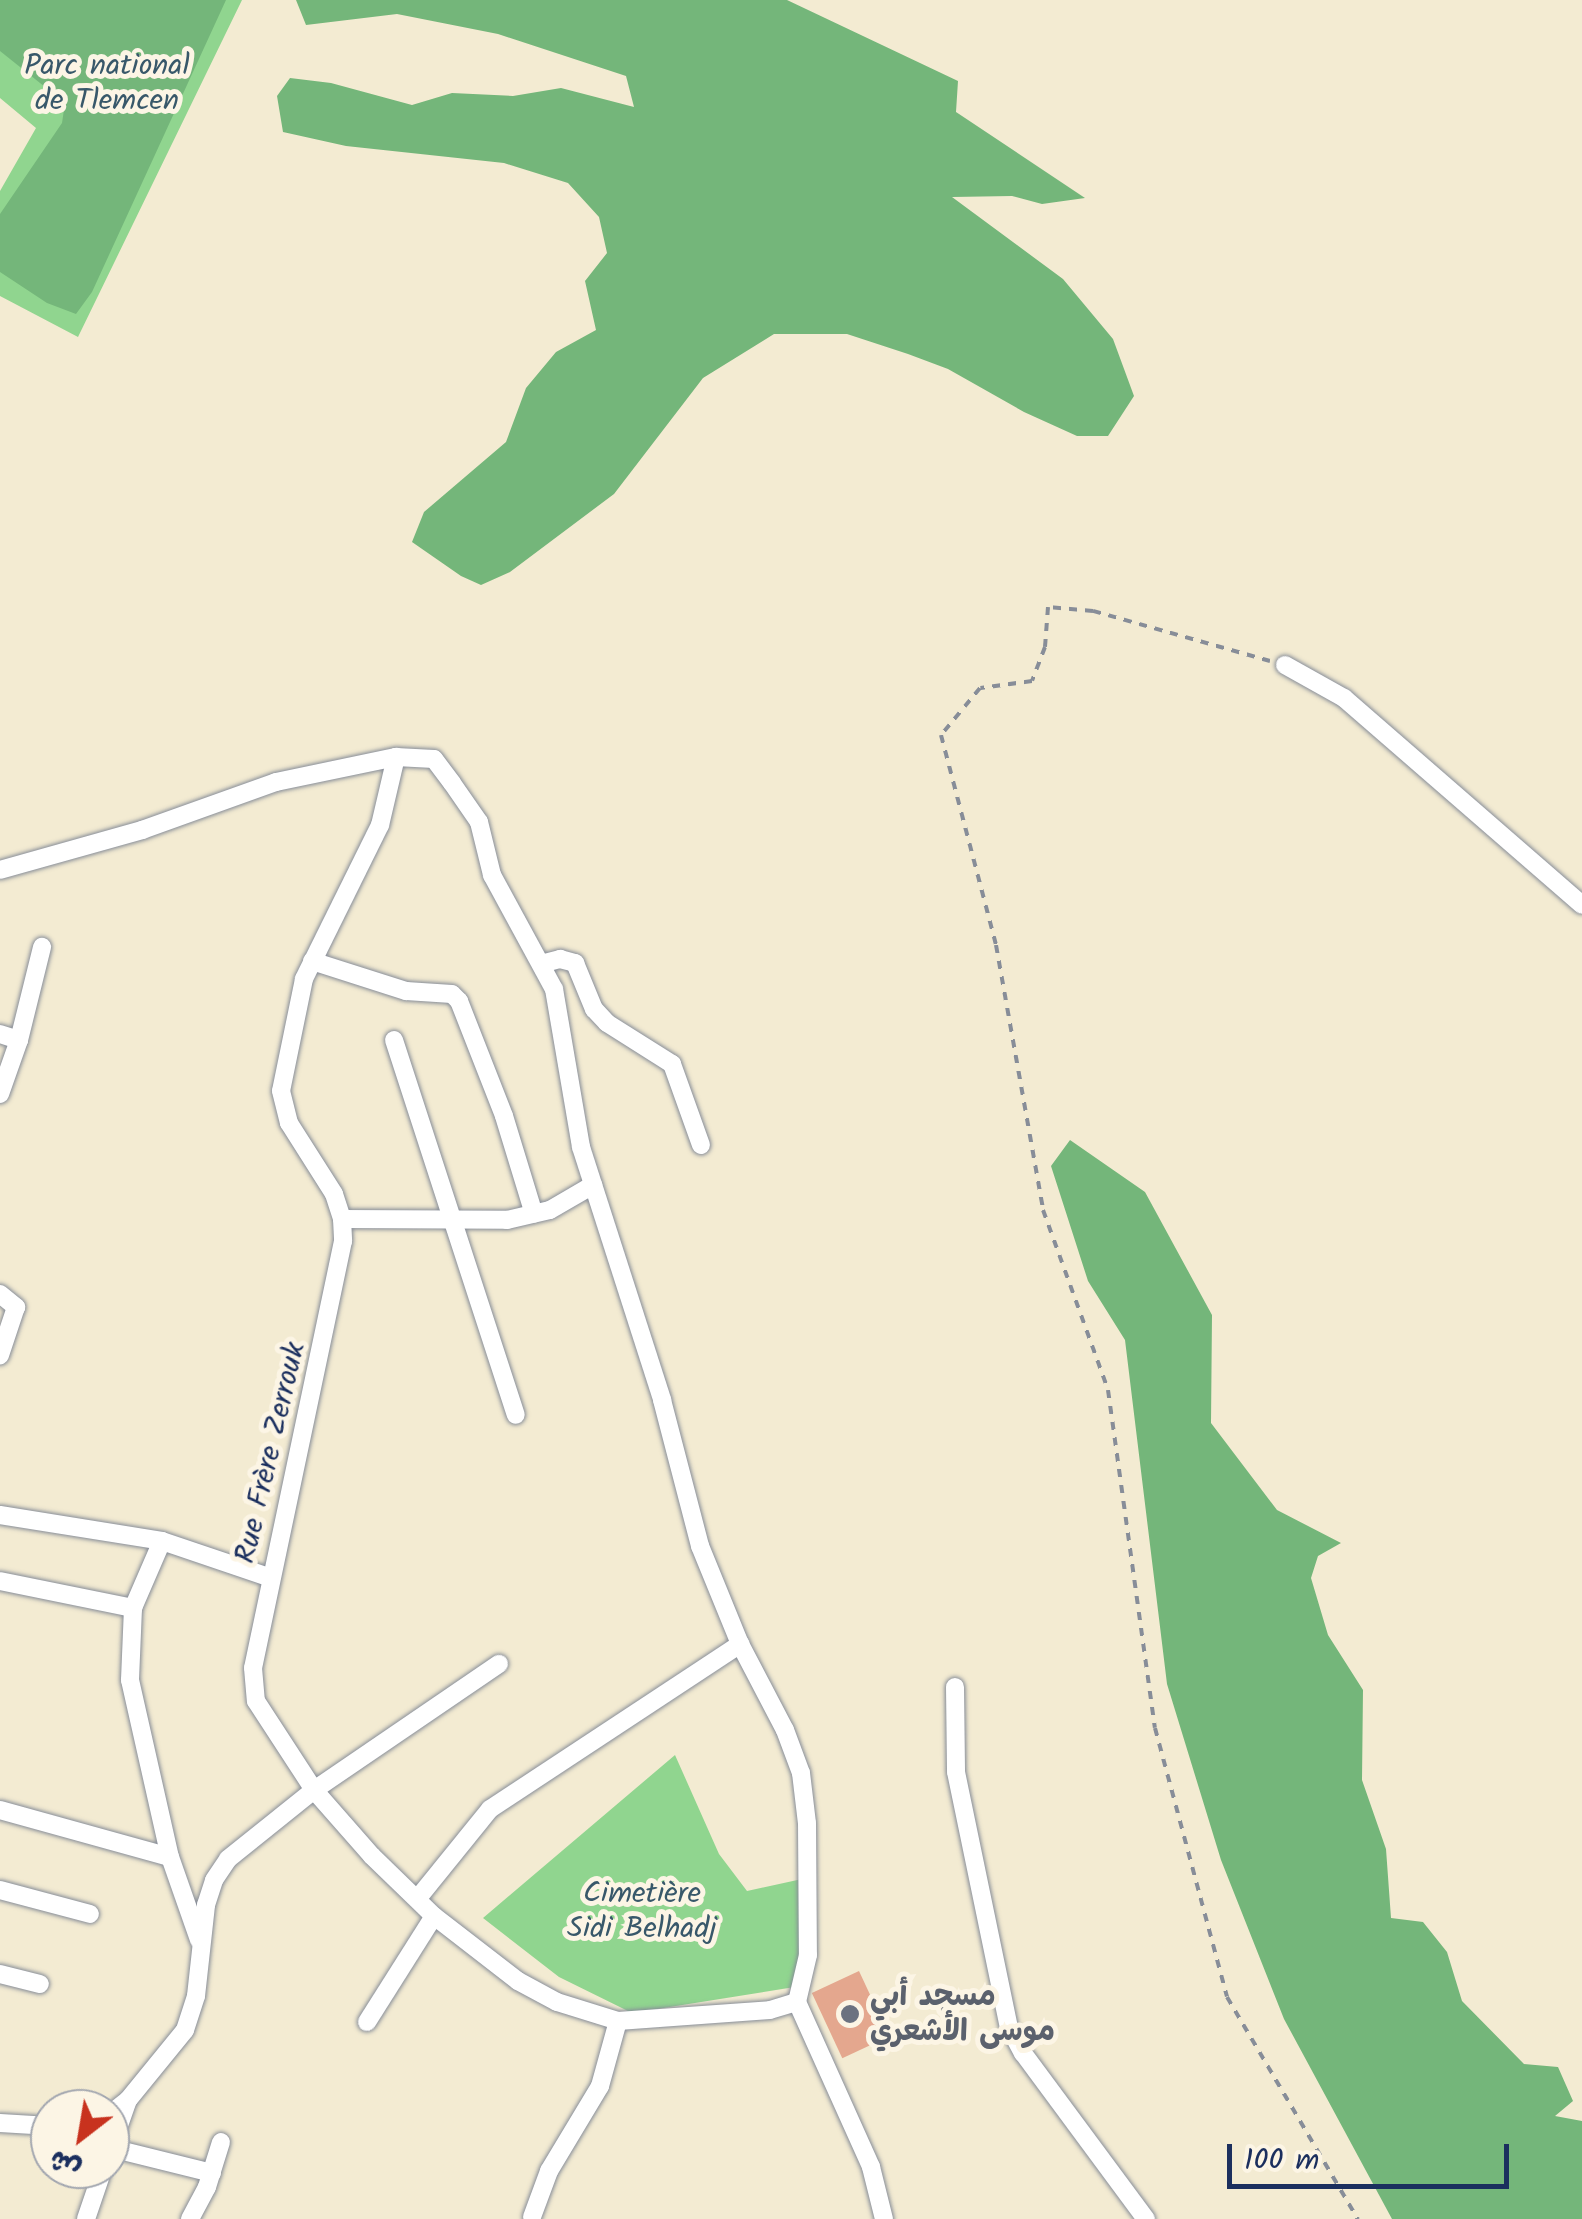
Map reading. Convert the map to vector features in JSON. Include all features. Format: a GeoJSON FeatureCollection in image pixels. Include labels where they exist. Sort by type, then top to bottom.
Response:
{"type":"FeatureCollection","features":[{"type":"Feature","properties":{"kind":"street"},"geometry":{"type":"LineString","coordinates":[[1285,665],[1344,698],[1582,905]]}},
{"type":"Feature","properties":{"kind":"street"},"geometry":{"type":"LineString","coordinates":[[396,757],[380,825],[304,979],[281,1090],[289,1123],[334,1194],[342,1219],[507,1220],[550,1210],[593,1185]]}},
{"type":"Feature","properties":{"kind":"street"},"geometry":{"type":"LineString","coordinates":[[0,870],[142,830],[276,782],[396,757],[434,759],[478,822],[492,875],[554,989],[567,1080],[593,1185],[662,1400],[700,1546],[740,1644],[786,1730],[801,1774],[807,1823],[808,1955],[797,2002],[871,2167],[884,2219]]}},
{"type":"Feature","properties":{"kind":"street"},"geometry":{"type":"LineString","coordinates":[[0,1094],[20,1040],[42,947]]}},
{"type":"Feature","properties":{"kind":"street"},"geometry":{"type":"LineString","coordinates":[[540,964],[560,959],[575,963],[594,1008],[607,1024],[672,1064],[701,1144]]}},
{"type":"Feature","properties":{"kind":"street"},"geometry":{"type":"LineString","coordinates":[[312,961],[406,990],[452,994],[504,1116],[534,1214]]}},
{"type":"Feature","properties":{"kind":"street"},"geometry":{"type":"LineString","coordinates":[[0,1034],[20,1040]]}},
{"type":"Feature","properties":{"kind":"street"},"geometry":{"type":"LineString","coordinates":[[394,1040],[516,1415]]}},
{"type":"Feature","properties":{"kind":"street","name":"Rue Frère Zerrouk"},"geometry":{"type":"LineString","coordinates":[[342,1219],[331,1314],[253,1668],[256,1701],[314,1790],[372,1856],[434,1916],[518,1981],[557,2002],[618,2021],[770,2010],[797,2002]]}},
{"type":"Feature","properties":{"kind":"street"},"geometry":{"type":"LineString","coordinates":[[0,1294],[16,1308],[0,1355]]}},
{"type":"Feature","properties":{"kind":"street"},"geometry":{"type":"LineString","coordinates":[[0,1515],[162,1542],[271,1578]]}},
{"type":"Feature","properties":{"kind":"street"},"geometry":{"type":"LineString","coordinates":[[162,1542],[133,1608],[130,1680],[170,1857],[200,1944]]}},
{"type":"Feature","properties":{"kind":"street"},"geometry":{"type":"LineString","coordinates":[[0,1581],[133,1608]]}},
{"type":"Feature","properties":{"kind":"street"},"geometry":{"type":"LineString","coordinates":[[418,1898],[490,1809],[740,1644]]}},
{"type":"Feature","properties":{"kind":"street"},"geometry":{"type":"LineString","coordinates":[[130,2098],[185,2030],[196,1996],[200,1944],[214,1880],[228,1859],[314,1790],[499,1664]]}},
{"type":"Feature","properties":{"kind":"street"},"geometry":{"type":"LineString","coordinates":[[955,1688],[956,1772],[1010,2027],[1023,2052],[1146,2219]]}},
{"type":"Feature","properties":{"kind":"street"},"geometry":{"type":"LineString","coordinates":[[0,1810],[170,1857]]}},
{"type":"Feature","properties":{"kind":"street"},"geometry":{"type":"LineString","coordinates":[[0,1890],[90,1914]]}},
{"type":"Feature","properties":{"kind":"street"},"geometry":{"type":"LineString","coordinates":[[367,2022],[434,1916]]}},
{"type":"Feature","properties":{"kind":"street"},"geometry":{"type":"LineString","coordinates":[[0,1974],[40,1984]]}},
{"type":"Feature","properties":{"kind":"street"},"geometry":{"type":"LineString","coordinates":[[532,2217],[549,2171],[600,2086],[618,2021]]}},
{"type":"Feature","properties":{"kind":"street"},"geometry":{"type":"LineString","coordinates":[[2,2120],[30,2124]]}},
{"type":"Feature","properties":{"kind":"street"},"geometry":{"type":"LineString","coordinates":[[190,2219],[221,2142]]}},
{"type":"Feature","properties":{"kind":"street"},"geometry":{"type":"LineString","coordinates":[[130,2154],[212,2172]]}},
{"type":"Feature","properties":{"kind":"street"},"geometry":{"type":"LineString","coordinates":[[86,2219],[97,2189]]}},
{"type":"Feature","properties":{"kind":"path"},"geometry":{"type":"LineString","coordinates":[[1285,665],[1093,611],[1048,607],[1045,647],[1032,681],[980,688],[941,735],[996,945],[1043,1210],[1108,1390],[1155,1728],[1227,1997],[1358,2219]]}},
{"type":"Feature","properties":{"kind":"green space","name":"Parc national de Tlemcen"},"geometry":{"type":"Polygon","coordinates":[[[0,0],[242,0],[78,337],[0,296],[0,191],[36,128],[0,98],[0,0]]]}},
{"type":"Feature","properties":{"kind":"green space","name":"Parc national de Tlemcen"},"geometry":{"type":"Polygon","coordinates":[[[0,0],[226,0],[92,292],[76,314],[47,303],[0,272],[0,214],[62,123],[65,103],[0,51],[0,0]]]}},
{"type":"Feature","properties":{"kind":"green space"},"geometry":{"type":"Polygon","coordinates":[[[296,0],[787,0],[958,81],[956,112],[1085,198],[1042,204],[1012,196],[952,197],[1063,279],[1113,339],[1134,396],[1108,436],[1077,436],[1024,412],[948,369],[908,354],[847,334],[774,334],[703,378],[614,494],[510,572],[481,585],[461,576],[412,542],[424,512],[506,442],[526,388],[556,352],[596,330],[585,281],[607,253],[599,217],[568,183],[504,163],[346,146],[283,132],[277,96],[290,78],[331,83],[412,105],[452,93],[513,96],[561,88],[634,107],[626,76],[498,34],[397,14],[306,25],[296,0]]]}},
{"type":"Feature","properties":{"kind":"green space"},"geometry":{"type":"Polygon","coordinates":[[[1070,1140],[1145,1192],[1212,1315],[1211,1423],[1277,1510],[1341,1543],[1318,1556],[1311,1578],[1328,1635],[1363,1690],[1362,1780],[1386,1849],[1391,1918],[1423,1922],[1447,1952],[1462,2001],[1524,2064],[1558,2067],[1573,2101],[1555,2116],[1582,2121],[1582,2219],[1392,2219],[1284,2019],[1221,1860],[1167,1684],[1125,1340],[1088,1281],[1051,1166],[1070,1140]]]}},
{"type":"Feature","properties":{"kind":"green space","name":"Cimetière Sidi Belhadj"},"geometry":{"type":"Polygon","coordinates":[[[675,1755],[719,1854],[747,1891],[802,1879],[807,1985],[632,2013],[559,1977],[483,1918],[675,1755]]]}},
{"type":"Feature","properties":{"kind":"building","name":"مسجد أبي موسى الأشعري"},"geometry":{"type":"Polygon","coordinates":[[[859,1971],[889,2036],[842,2058],[812,1993],[859,1971]]]}},
{"type":"Feature","properties":{"kind":"place","name":"مسجد أبي موسى الأشعري"},"geometry":{"type":"Point","coordinates":[850,2014]}}]}
